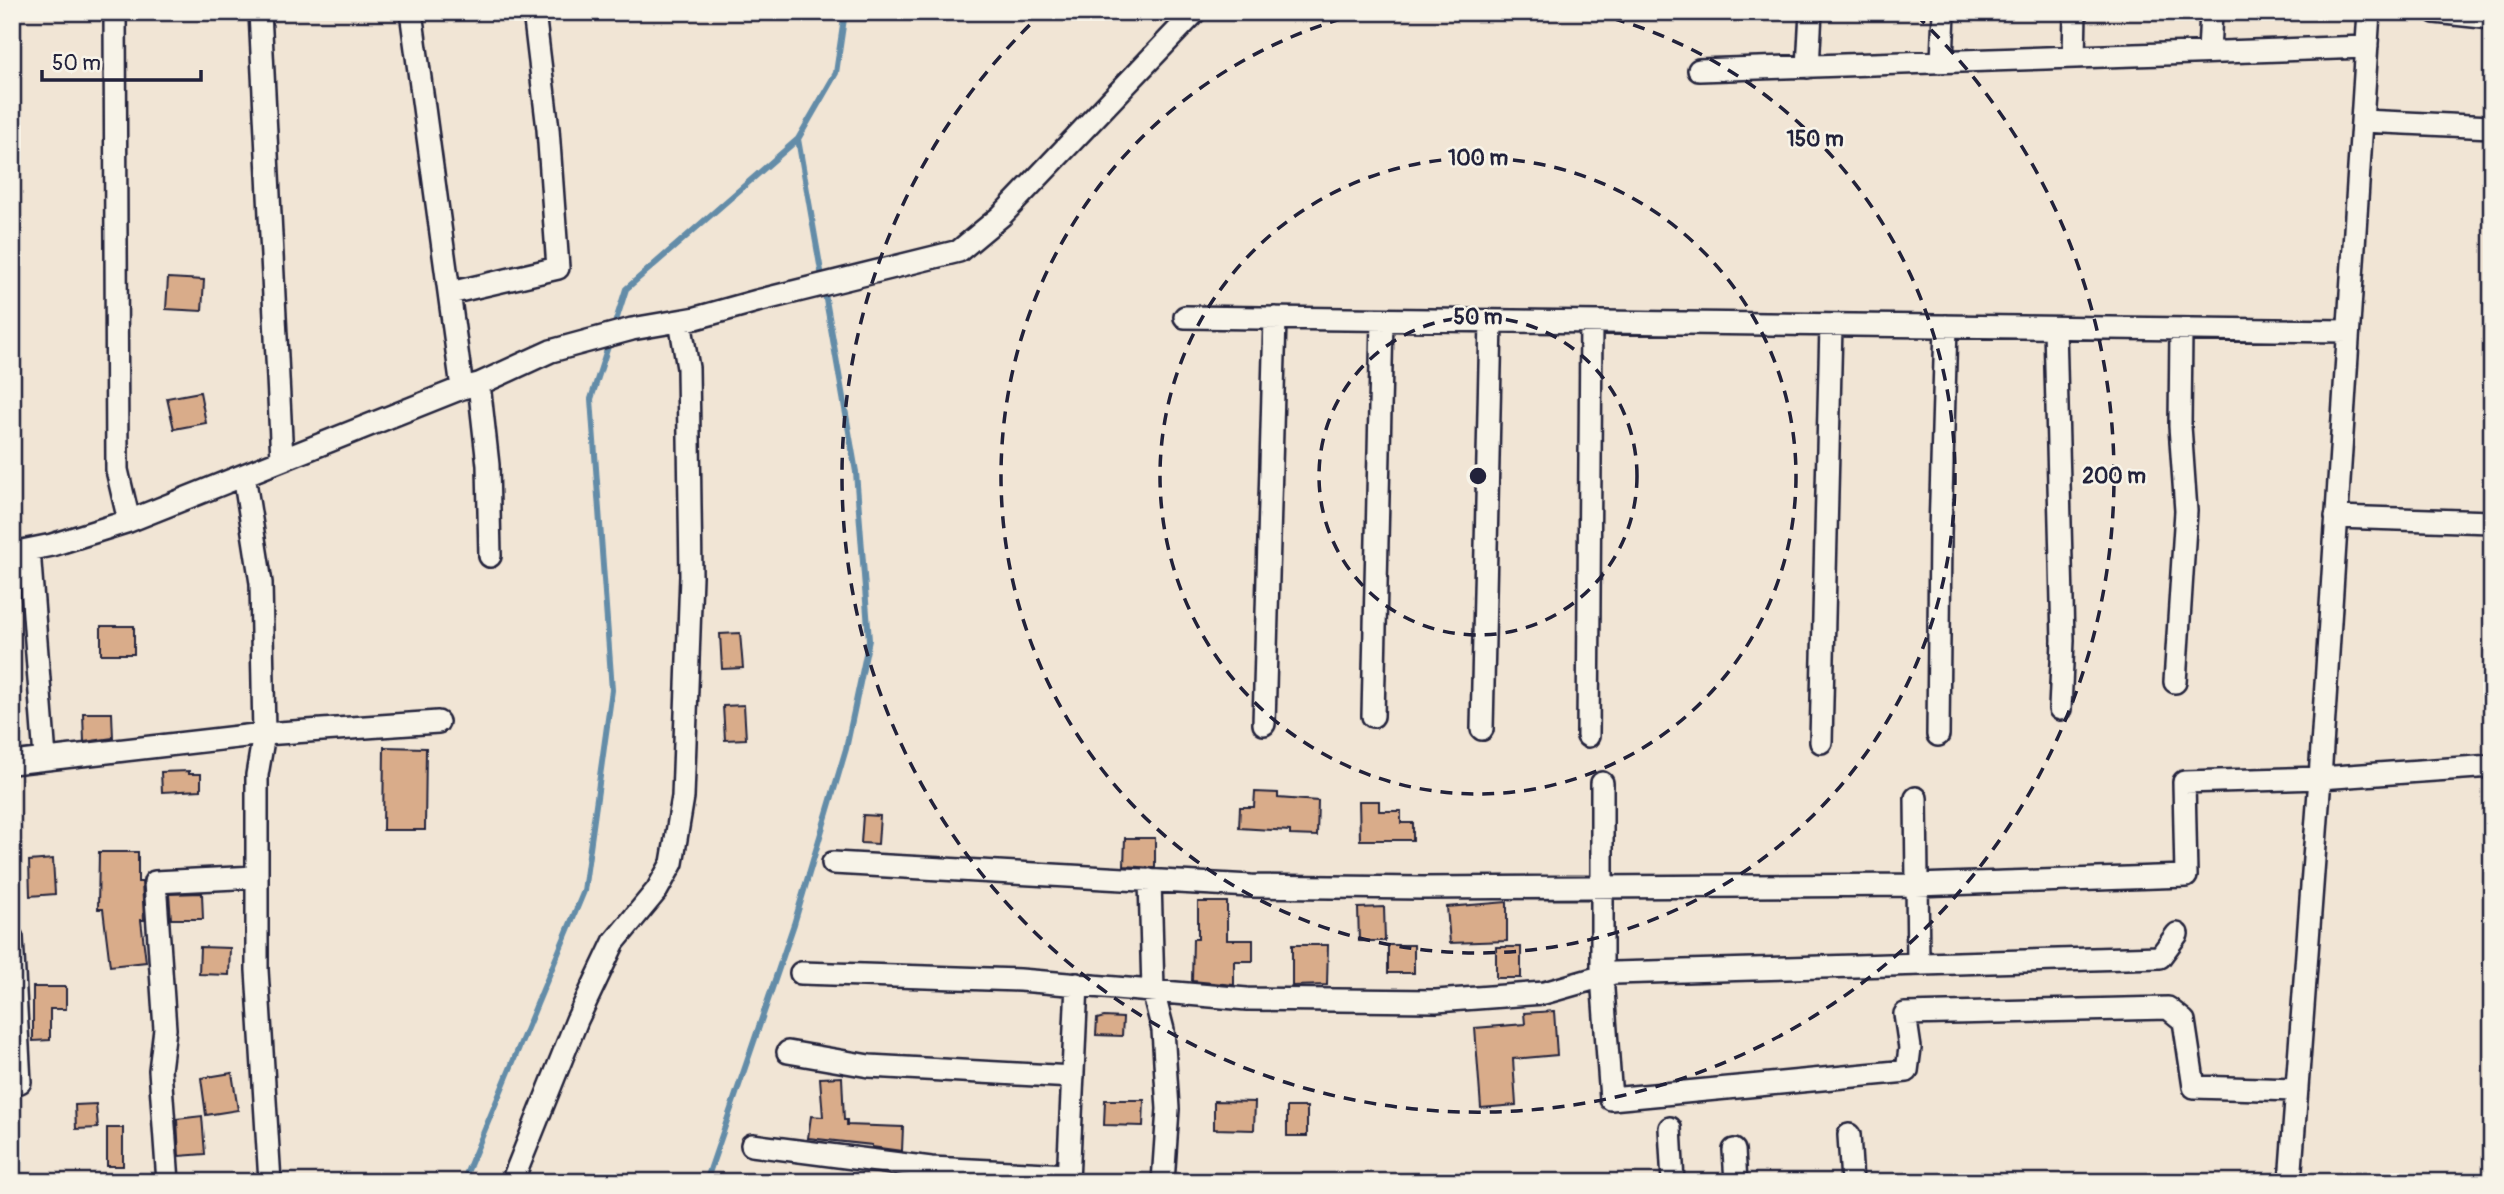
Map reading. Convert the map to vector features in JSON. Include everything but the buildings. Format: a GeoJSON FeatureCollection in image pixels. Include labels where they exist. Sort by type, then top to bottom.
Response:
{"type":"FeatureCollection","features":[{"type":"Feature","properties":{"kind":"street"},"geometry":{"type":"LineString","coordinates":[[115,12],[117,470],[129,521]]}},
{"type":"Feature","properties":{"kind":"street"},"geometry":{"type":"LineString","coordinates":[[260,12],[282,459]]}},
{"type":"Feature","properties":{"kind":"street"},"geometry":{"type":"LineString","coordinates":[[411,12],[450,293],[488,465],[490,556]]}},
{"type":"Feature","properties":{"kind":"street"},"geometry":{"type":"LineString","coordinates":[[450,293],[558,268],[548,129],[534,12]]}},
{"type":"Feature","properties":{"kind":"street"},"geometry":{"type":"LineString","coordinates":[[45,758],[21,552],[129,521],[470,386],[551,351],[959,251],[1001,216],[1195,12]]}},
{"type":"Feature","properties":{"kind":"street"},"geometry":{"type":"LineString","coordinates":[[1808,67],[1811,12]]}},
{"type":"Feature","properties":{"kind":"street"},"geometry":{"type":"LineString","coordinates":[[1942,61],[1944,12]]}},
{"type":"Feature","properties":{"kind":"street"},"geometry":{"type":"LineString","coordinates":[[2074,57],[2076,12]]}},
{"type":"Feature","properties":{"kind":"street"},"geometry":{"type":"LineString","coordinates":[[2209,52],[2211,12]]}},
{"type":"Feature","properties":{"kind":"street"},"geometry":{"type":"LineString","coordinates":[[2290,1182],[2320,778],[2369,12]]}},
{"type":"Feature","properties":{"kind":"street"},"geometry":{"type":"LineString","coordinates":[[2435,12],[2492,18]]}},
{"type":"Feature","properties":{"kind":"street"},"geometry":{"type":"LineString","coordinates":[[1699,70],[2367,47]]}},
{"type":"Feature","properties":{"kind":"street"},"geometry":{"type":"LineString","coordinates":[[2362,121],[2492,127]]}},
{"type":"Feature","properties":{"kind":"street"},"geometry":{"type":"LineString","coordinates":[[1185,317],[2348,331]]}},
{"type":"Feature","properties":{"kind":"street"},"geometry":{"type":"LineString","coordinates":[[1264,724],[1275,318]]}},
{"type":"Feature","properties":{"kind":"street"},"geometry":{"type":"LineString","coordinates":[[1373,716],[1382,320]]}},
{"type":"Feature","properties":{"kind":"street"},"geometry":{"type":"LineString","coordinates":[[512,1182],[577,1020],[614,942],[657,890],[672,863],[683,797],[691,576],[688,368],[680,321]]}},
{"type":"Feature","properties":{"kind":"street"},"geometry":{"type":"LineString","coordinates":[[1482,729],[1491,321]]}},
{"type":"Feature","properties":{"kind":"street"},"geometry":{"type":"LineString","coordinates":[[1588,736],[1591,322]]}},
{"type":"Feature","properties":{"kind":"street"},"geometry":{"type":"LineString","coordinates":[[1821,742],[1831,325]]}},
{"type":"Feature","properties":{"kind":"street"},"geometry":{"type":"LineString","coordinates":[[1938,735],[1946,326]]}},
{"type":"Feature","properties":{"kind":"street"},"geometry":{"type":"LineString","coordinates":[[2055,328],[2063,640],[2060,709]]}},
{"type":"Feature","properties":{"kind":"street"},"geometry":{"type":"LineString","coordinates":[[2175,682],[2186,512],[2180,426],[2181,329]]}},
{"type":"Feature","properties":{"kind":"street"},"geometry":{"type":"LineString","coordinates":[[244,475],[261,583],[264,734],[257,775],[257,970],[270,1182]]}},
{"type":"Feature","properties":{"kind":"street"},"geometry":{"type":"LineString","coordinates":[[2336,517],[2492,522]]}},
{"type":"Feature","properties":{"kind":"street"},"geometry":{"type":"LineString","coordinates":[[12,763],[264,734],[438,722]]}},
{"type":"Feature","properties":{"kind":"street"},"geometry":{"type":"LineString","coordinates":[[833,863],[1251,887],[1916,885],[2186,876],[2184,782],[2320,778],[2492,766]]}},
{"type":"Feature","properties":{"kind":"street"},"geometry":{"type":"LineString","coordinates":[[1602,783],[1602,976],[1611,1099],[1907,1071],[1910,1048],[1905,1014],[2154,1008],[2168,1008],[2184,1021],[2194,1087],[2297,1090]]}},
{"type":"Feature","properties":{"kind":"street"},"geometry":{"type":"LineString","coordinates":[[1916,798],[1918,964]]}},
{"type":"Feature","properties":{"kind":"street"},"geometry":{"type":"LineString","coordinates":[[168,1182],[160,1070],[166,1029],[155,881],[256,877]]}},
{"type":"Feature","properties":{"kind":"street"},"geometry":{"type":"LineString","coordinates":[[1150,880],[1153,991],[1163,1030],[1168,1109],[1163,1182]]}},
{"type":"Feature","properties":{"kind":"street"},"geometry":{"type":"LineString","coordinates":[[801,973],[1077,984],[1247,999],[1436,1000],[1544,993],[1614,973],[2160,957],[2177,934]]}},
{"type":"Feature","properties":{"kind":"street"},"geometry":{"type":"LineString","coordinates":[[12,938],[20,1082],[12,1083]]}},
{"type":"Feature","properties":{"kind":"street"},"geometry":{"type":"LineString","coordinates":[[752,1145],[930,1168],[1068,1178],[1077,984]]}},
{"type":"Feature","properties":{"kind":"street"},"geometry":{"type":"LineString","coordinates":[[788,1052],[869,1066],[1073,1077]]}},
{"type":"Feature","properties":{"kind":"street"},"geometry":{"type":"LineString","coordinates":[[1670,1128],[1673,1182]]}},
{"type":"Feature","properties":{"kind":"street"},"geometry":{"type":"LineString","coordinates":[[1849,1135],[1852,1182]]}},
{"type":"Feature","properties":{"kind":"street"},"geometry":{"type":"LineString","coordinates":[[1734,1150],[1736,1182]]}},
{"type":"Feature","properties":{"kind":"waterway"},"geometry":{"type":"LineString","coordinates":[[706,1182],[794,924],[846,749],[869,640],[856,472],[798,139],[836,73],[845,12]]}},
{"type":"Feature","properties":{"kind":"waterway"},"geometry":{"type":"LineString","coordinates":[[613,330],[626,289],[798,139]]}},
{"type":"Feature","properties":{"kind":"waterway"},"geometry":{"type":"LineString","coordinates":[[463,1182],[584,891],[612,690],[591,399],[610,340]]}}]}
